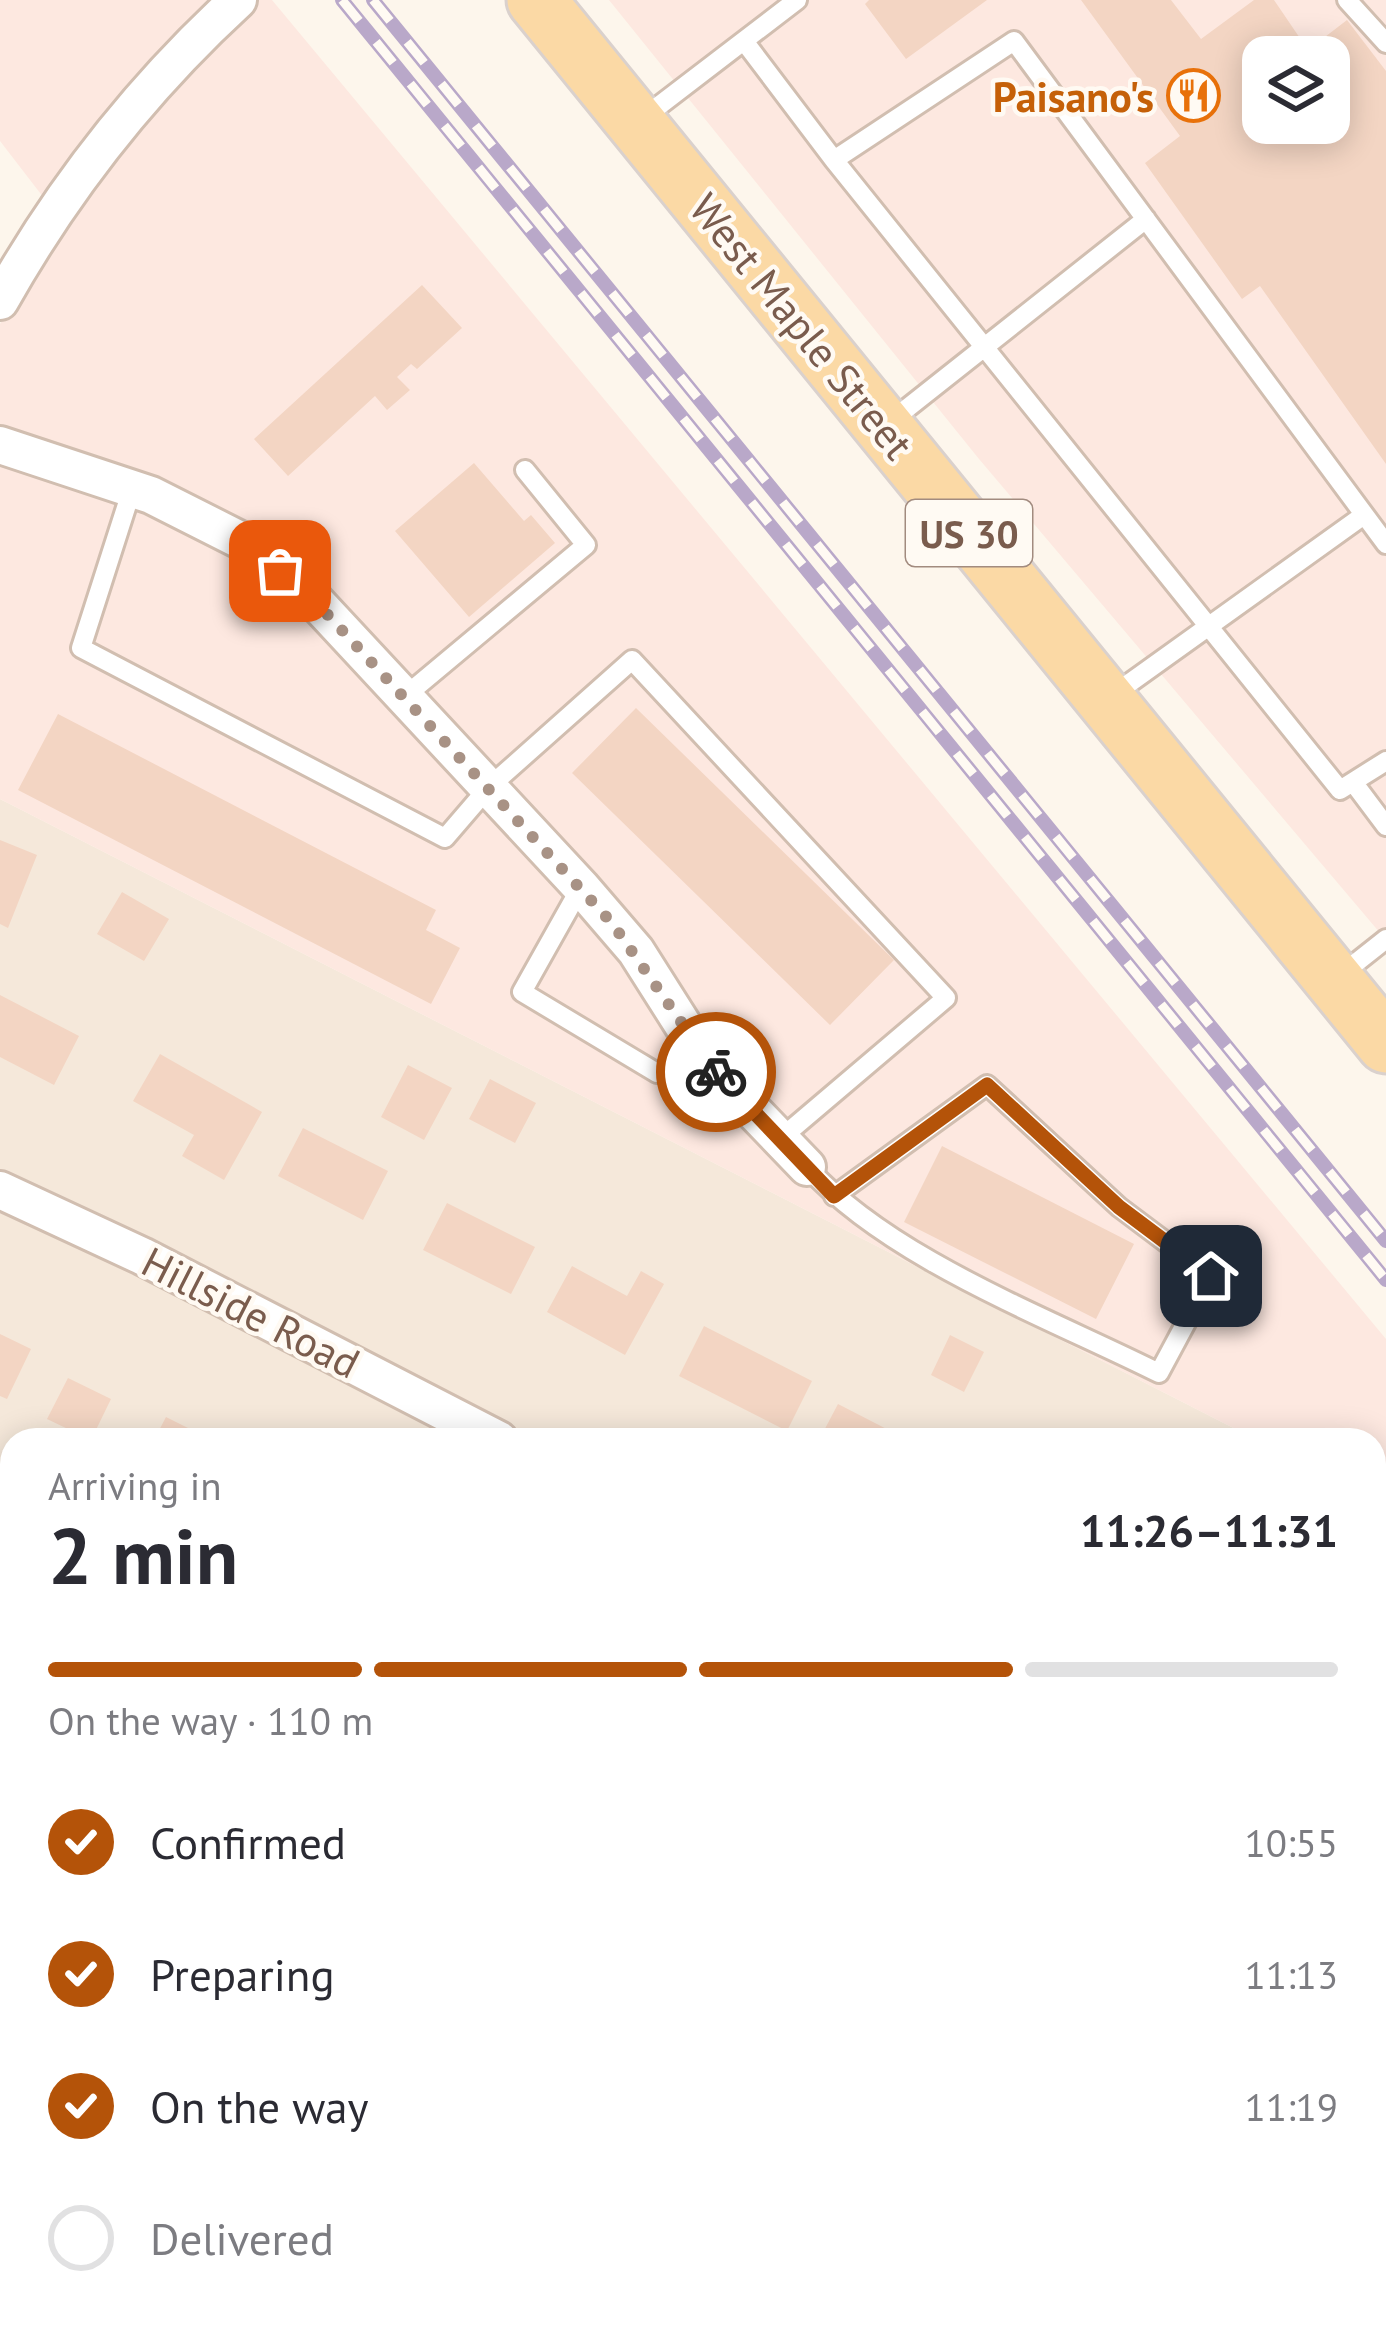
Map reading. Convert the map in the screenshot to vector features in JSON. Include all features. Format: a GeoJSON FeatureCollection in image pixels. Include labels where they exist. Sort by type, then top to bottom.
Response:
{"type":"FeatureCollection","features":[{"type":"Feature","properties":{"kind":"main road","name":"West Maple Street"},"geometry":{"type":"LineString","coordinates":[[552,10],[637,123],[1386,1044]]}},
{"type":"Feature","properties":{"kind":"street"},"geometry":{"type":"LineString","coordinates":[[0,301],[70,189],[121,120],[177,56],[238,0]]}},
{"type":"Feature","properties":{"kind":"street"},"geometry":{"type":"LineString","coordinates":[[0,445],[132,489],[244,542],[315,601],[581,886],[636,951],[707,1063],[807,1167]]}},
{"type":"Feature","properties":{"kind":"street","name":"Hillside Road"},"geometry":{"type":"LineString","coordinates":[[0,1190],[142,1256],[476,1428]]}},
{"type":"Feature","properties":{"kind":"lane"},"geometry":{"type":"LineString","coordinates":[[637,123],[797,0]]}},
{"type":"Feature","properties":{"kind":"lane"},"geometry":{"type":"LineString","coordinates":[[1347,0],[1386,43]]}},
{"type":"Feature","properties":{"kind":"lane"},"geometry":{"type":"LineString","coordinates":[[744,41],[834,160],[1340,790],[1386,761]]}},
{"type":"Feature","properties":{"kind":"lane"},"geometry":{"type":"LineString","coordinates":[[834,160],[1014,41],[1386,544]]}},
{"type":"Feature","properties":{"kind":"lane"},"geometry":{"type":"LineString","coordinates":[[884,427],[1146,219]]}},
{"type":"Feature","properties":{"kind":"lane"},"geometry":{"type":"LineString","coordinates":[[404,697],[586,544],[525,470]]}},
{"type":"Feature","properties":{"kind":"lane"},"geometry":{"type":"LineString","coordinates":[[132,489],[81,648],[445,838],[488,788],[632,660],[946,998],[780,1139]]}},
{"type":"Feature","properties":{"kind":"lane"},"geometry":{"type":"LineString","coordinates":[[1104,700],[1364,514]]}},
{"type":"Feature","properties":{"kind":"lane"},"geometry":{"type":"LineString","coordinates":[[1353,782],[1386,826]]}},
{"type":"Feature","properties":{"kind":"lane"},"geometry":{"type":"LineString","coordinates":[[581,886],[521,992],[657,1073],[707,1063]]}},
{"type":"Feature","properties":{"kind":"lane"},"geometry":{"type":"LineString","coordinates":[[1334,980],[1386,939]]}},
{"type":"Feature","properties":{"kind":"lane"},"geometry":{"type":"LineString","coordinates":[[807,1167],[834,1196],[894,1240],[1159,1373],[1211,1276],[1119,1207],[987,1085],[834,1196]]}},
{"type":"Feature","properties":{"kind":"shaded area"},"geometry":{"type":"Polygon","coordinates":[[[0,0],[219,0],[47,202],[0,141],[0,0]]]}},
{"type":"Feature","properties":{"kind":"shaded area"},"geometry":{"type":"Polygon","coordinates":[[[255,0],[272,0],[1386,1339],[1386,1428],[1233,1428],[0,799],[0,324],[35,258],[131,126],[255,0]]]}},
{"type":"Feature","properties":{"kind":"shaded area"},"geometry":{"type":"Polygon","coordinates":[[[609,0],[1386,0],[1386,940],[979,459],[609,0]]]}},
{"type":"Feature","properties":{"kind":"shaded area"},"geometry":{"type":"Polygon","coordinates":[[[0,799],[1233,1428],[0,1428],[0,799]]]}},
{"type":"Feature","properties":{"kind":"building"},"geometry":{"type":"Polygon","coordinates":[[[869,0],[987,0],[906,59],[865,4],[869,0]]]}},
{"type":"Feature","properties":{"kind":"building"},"geometry":{"type":"Polygon","coordinates":[[[1081,0],[1171,0],[1201,39],[1254,0],[1274,0],[1298,36],[1242,36],[1242,144],[1350,144],[1350,36],[1326,36],[1347,20],[1386,71],[1386,464],[1260,286],[1242,299],[1145,163],[1180,136],[1081,0]]]}},
{"type":"Feature","properties":{"kind":"building"},"geometry":{"type":"Polygon","coordinates":[[[422,285],[462,328],[417,369],[411,364],[397,377],[410,390],[387,410],[375,396],[288,476],[254,439],[422,285]]]}},
{"type":"Feature","properties":{"kind":"building"},"geometry":{"type":"Polygon","coordinates":[[[474,463],[524,521],[531,515],[555,543],[469,617],[395,531],[474,463]]]}},
{"type":"Feature","properties":{"kind":"building"},"geometry":{"type":"Polygon","coordinates":[[[636,708],[894,960],[830,1025],[572,773],[636,708]]]}},
{"type":"Feature","properties":{"kind":"building"},"geometry":{"type":"Polygon","coordinates":[[[58,714],[436,910],[426,930],[460,948],[431,1004],[18,790],[58,714]]]}},
{"type":"Feature","properties":{"kind":"building"},"geometry":{"type":"Polygon","coordinates":[[[0,840],[37,855],[8,928],[0,924],[0,840]]]}},
{"type":"Feature","properties":{"kind":"building"},"geometry":{"type":"Polygon","coordinates":[[[122,892],[169,919],[144,961],[97,934],[122,892]]]}},
{"type":"Feature","properties":{"kind":"building"},"geometry":{"type":"Polygon","coordinates":[[[0,995],[79,1036],[54,1085],[0,1057],[0,995]]]}},
{"type":"Feature","properties":{"kind":"building"},"geometry":{"type":"Polygon","coordinates":[[[160,1054],[262,1112],[224,1180],[182,1156],[194,1135],[133,1101],[160,1054]]]}},
{"type":"Feature","properties":{"kind":"building"},"geometry":{"type":"Polygon","coordinates":[[[408,1065],[452,1088],[424,1140],[381,1117],[408,1065]]]}},
{"type":"Feature","properties":{"kind":"building"},"geometry":{"type":"Polygon","coordinates":[[[490,1079],[536,1103],[515,1143],[469,1119],[490,1079]]]}},
{"type":"Feature","properties":{"kind":"building"},"geometry":{"type":"Polygon","coordinates":[[[303,1128],[388,1171],[363,1220],[278,1176],[303,1128]]]}},
{"type":"Feature","properties":{"kind":"building"},"geometry":{"type":"Polygon","coordinates":[[[942,1146],[1134,1244],[1096,1319],[904,1222],[942,1146]]]}},
{"type":"Feature","properties":{"kind":"building"},"geometry":{"type":"Polygon","coordinates":[[[447,1203],[535,1247],[511,1294],[423,1250],[447,1203]]]}},
{"type":"Feature","properties":{"kind":"building"},"geometry":{"type":"Polygon","coordinates":[[[572,1266],[627,1296],[641,1271],[664,1284],[625,1355],[547,1312],[572,1266]]]}},
{"type":"Feature","properties":{"kind":"building"},"geometry":{"type":"Polygon","coordinates":[[[704,1326],[812,1381],[788,1428],[781,1428],[679,1376],[704,1326]]]}},
{"type":"Feature","properties":{"kind":"building"},"geometry":{"type":"Polygon","coordinates":[[[0,1334],[31,1349],[7,1399],[0,1396],[0,1334]]]}},
{"type":"Feature","properties":{"kind":"building"},"geometry":{"type":"Polygon","coordinates":[[[950,1335],[984,1352],[964,1392],[931,1375],[950,1335]]]}},
{"type":"Feature","properties":{"kind":"building"},"geometry":{"type":"Polygon","coordinates":[[[68,1378],[111,1399],[97,1428],[66,1428],[47,1419],[68,1378]]]}},
{"type":"Feature","properties":{"kind":"building"},"geometry":{"type":"Polygon","coordinates":[[[838,1404],[885,1428],[825,1428],[838,1404]]]}},
{"type":"Feature","properties":{"kind":"building"},"geometry":{"type":"Polygon","coordinates":[[[166,1417],[188,1428],[160,1428],[166,1417]]]}},
{"type":"Feature","properties":{"kind":"railway"},"geometry":{"type":"LineString","coordinates":[[342,0],[1386,1280]]}},
{"type":"Feature","properties":{"kind":"railway"},"geometry":{"type":"LineString","coordinates":[[373,0],[1386,1241]]}},
{"type":"Feature","properties":{"kind":"way so far"},"geometry":{"type":"LineString","coordinates":[[280,571],[315,601],[581,886],[636,951],[716,1072]]}},
{"type":"Feature","properties":{"kind":"place","name":"Paisano's"},"geometry":{"type":"Point","coordinates":[1193,96]}},
{"type":"Feature","properties":{"kind":"route"},"geometry":{"type":"LineString","coordinates":[[716,1072],[834,1196],[987,1085],[1119,1207],[1211,1276]]}}]}
